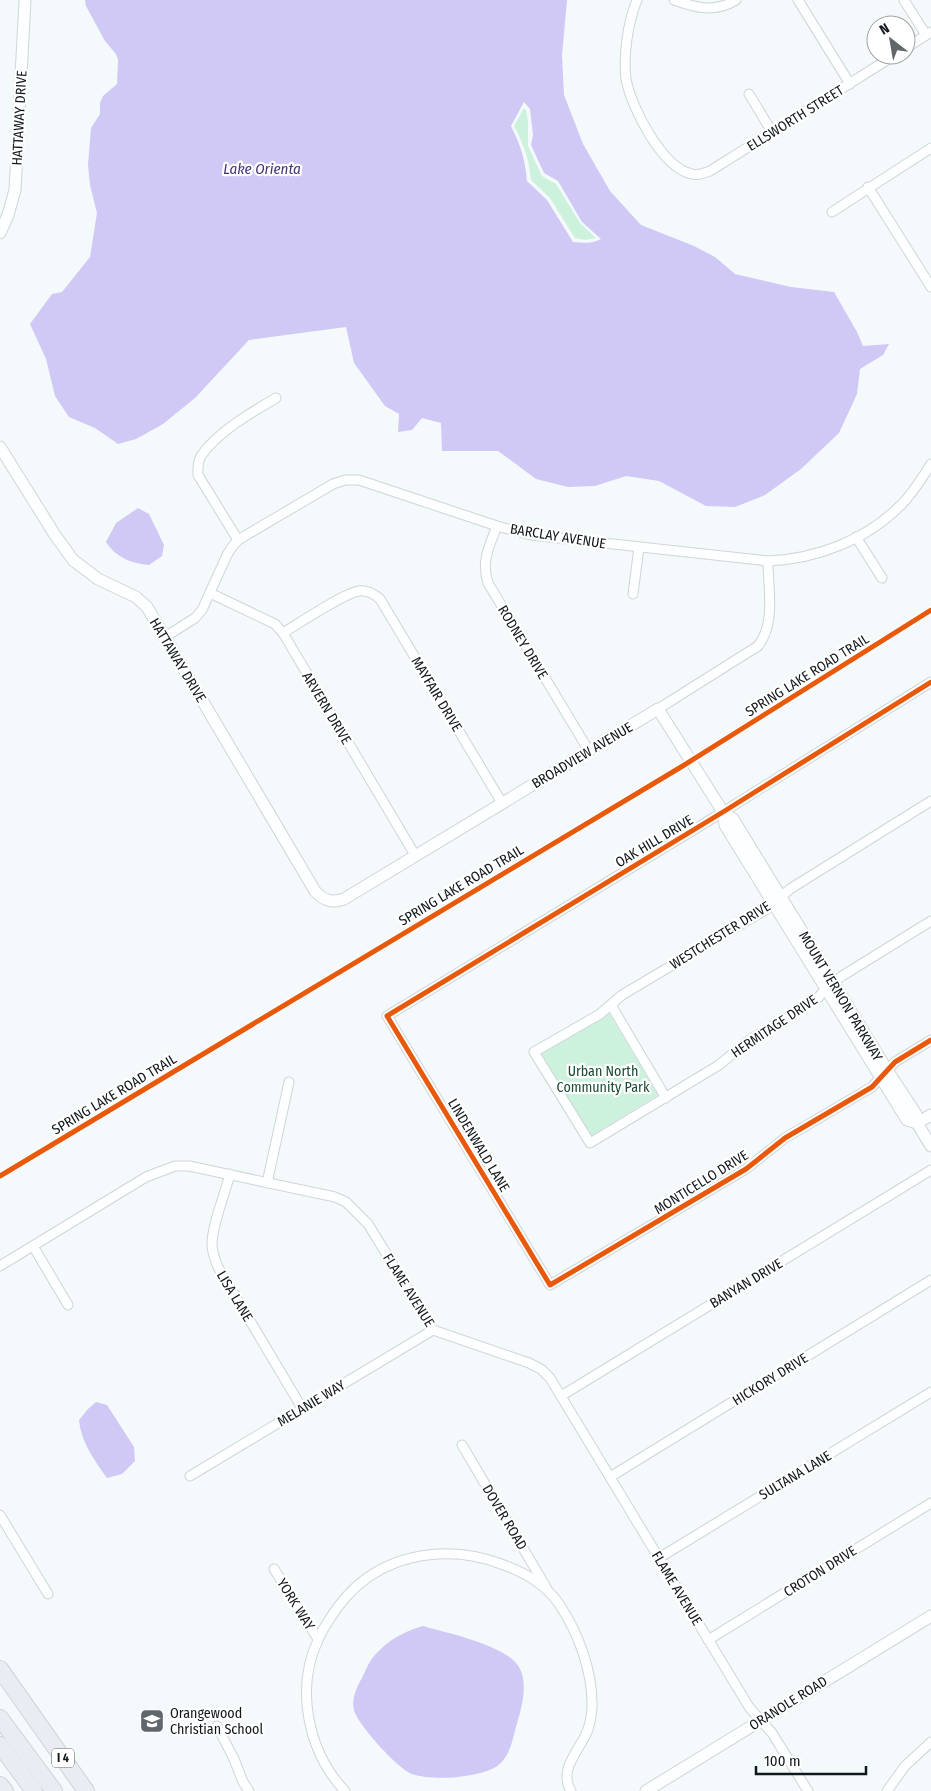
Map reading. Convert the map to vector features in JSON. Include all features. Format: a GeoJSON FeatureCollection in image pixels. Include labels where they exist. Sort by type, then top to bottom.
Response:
{"type":"FeatureCollection","features":[{"type":"Feature","properties":{"kind":"highway","name":"I 4"},"geometry":{"type":"LineString","coordinates":[[0,1668],[86,1791]]}},
{"type":"Feature","properties":{"kind":"highway"},"geometry":{"type":"LineString","coordinates":[[0,1718],[54,1791]]}},
{"type":"Feature","properties":{"kind":"highway"},"geometry":{"type":"LineString","coordinates":[[0,1745],[34,1791]]}},
{"type":"Feature","properties":{"kind":"highway"},"geometry":{"type":"LineString","coordinates":[[0,1785],[5,1791]]}},
{"type":"Feature","properties":{"kind":"street","name":"HATTAWAY DRIVE"},"geometry":{"type":"LineString","coordinates":[[0,233],[15,190],[25,0]]}},
{"type":"Feature","properties":{"kind":"street","name":"ELLSWORTH STREET"},"geometry":{"type":"LineString","coordinates":[[637,0],[629,22],[626,79],[634,104],[649,136],[668,158],[685,172],[702,174],[710,171],[879,65]]}},
{"type":"Feature","properties":{"kind":"street"},"geometry":{"type":"LineString","coordinates":[[674,0],[699,8],[714,9],[728,5],[736,0]]}},
{"type":"Feature","properties":{"kind":"street"},"geometry":{"type":"LineString","coordinates":[[798,0],[850,84]]}},
{"type":"Feature","properties":{"kind":"street"},"geometry":{"type":"LineString","coordinates":[[904,0],[929,33],[916,41]]}},
{"type":"Feature","properties":{"kind":"street"},"geometry":{"type":"LineString","coordinates":[[749,94],[772,132]]}},
{"type":"Feature","properties":{"kind":"street"},"geometry":{"type":"LineString","coordinates":[[832,212],[931,148]]}},
{"type":"Feature","properties":{"kind":"street"},"geometry":{"type":"LineString","coordinates":[[868,187],[931,287]]}},
{"type":"Feature","properties":{"kind":"street"},"geometry":{"type":"LineString","coordinates":[[238,540],[198,476],[197,466],[201,457],[240,420],[276,398]]}},
{"type":"Feature","properties":{"kind":"street","name":"HATTAWAY DRIVE"},"geometry":{"type":"LineString","coordinates":[[0,447],[55,535],[73,560],[98,579],[136,596],[147,607],[315,891],[328,901]]}},
{"type":"Feature","properties":{"kind":"street","name":"BARCLAY AVENUE"},"geometry":{"type":"LineString","coordinates":[[165,637],[194,618],[202,610],[227,555],[238,540],[333,484],[345,480],[359,480],[497,526],[531,535],[768,560],[786,560],[815,555],[838,547],[883,520],[901,505],[931,464]]}},
{"type":"Feature","properties":{"kind":"street","name":"RODNEY DRIVE"},"geometry":{"type":"LineString","coordinates":[[497,526],[485,560],[484,571],[488,583],[589,751]]}},
{"type":"Feature","properties":{"kind":"street"},"geometry":{"type":"LineString","coordinates":[[856,537],[882,578]]}},
{"type":"Feature","properties":{"kind":"street"},"geometry":{"type":"LineString","coordinates":[[633,594],[639,547]]}},
{"type":"Feature","properties":{"kind":"street","name":"BROADVIEW AVENUE"},"geometry":{"type":"LineString","coordinates":[[328,901],[336,902],[344,899],[658,709],[758,646],[765,637],[769,623],[768,560]]}},
{"type":"Feature","properties":{"kind":"street","name":"MAYFAIR DRIVE"},"geometry":{"type":"LineString","coordinates":[[283,633],[351,593],[366,591],[375,594],[380,599],[502,803]]}},
{"type":"Feature","properties":{"kind":"street","name":"ARVERN DRIVE"},"geometry":{"type":"LineString","coordinates":[[210,593],[275,624],[283,633],[415,855]]}},
{"type":"Feature","properties":{"kind":"street","name":"OAK HILL DRIVE"},"geometry":{"type":"LineString","coordinates":[[387,1016],[723,812],[931,682]]}},
{"type":"Feature","properties":{"kind":"street","name":"MOUNT VERNON PARKWAY"},"geometry":{"type":"LineString","coordinates":[[658,709],[723,812],[725,825],[777,899],[883,1073],[907,1120],[917,1124]]}},
{"type":"Feature","properties":{"kind":"street","name":"WESTCHESTER DRIVE"},"geometry":{"type":"LineString","coordinates":[[590,1143],[534,1052],[600,1014],[622,995],[764,910],[790,889],[931,801]]}},
{"type":"Feature","properties":{"kind":"street","name":"HERMITAGE DRIVE"},"geometry":{"type":"LineString","coordinates":[[590,1143],[720,1064],[748,1041],[818,998],[829,986],[931,921]]}},
{"type":"Feature","properties":{"kind":"street"},"geometry":{"type":"LineString","coordinates":[[610,1004],[666,1098]]}},
{"type":"Feature","properties":{"kind":"street","name":"LINDENWALD LANE"},"geometry":{"type":"LineString","coordinates":[[387,1016],[550,1285]]}},
{"type":"Feature","properties":{"kind":"street","name":"MONTICELLO DRIVE"},"geometry":{"type":"LineString","coordinates":[[550,1285],[746,1169],[785,1138],[872,1087],[895,1062],[931,1040]]}},
{"type":"Feature","properties":{"kind":"street"},"geometry":{"type":"LineString","coordinates":[[267,1183],[289,1082]]}},
{"type":"Feature","properties":{"kind":"street"},"geometry":{"type":"LineString","coordinates":[[931,1115],[917,1124],[931,1146]]}},
{"type":"Feature","properties":{"kind":"street","name":"FLAME AVENUE"},"geometry":{"type":"LineString","coordinates":[[0,1266],[146,1177],[175,1166],[189,1166],[230,1174],[334,1197],[346,1202],[368,1224],[433,1330],[529,1363],[541,1369],[550,1378],[749,1707],[772,1732],[808,1791]]}},
{"type":"Feature","properties":{"kind":"street","name":"BANYAN DRIVE"},"geometry":{"type":"LineString","coordinates":[[561,1396],[931,1170]]}},
{"type":"Feature","properties":{"kind":"street","name":"LISA LANE"},"geometry":{"type":"LineString","coordinates":[[230,1174],[213,1233],[213,1256],[302,1408]]}},
{"type":"Feature","properties":{"kind":"street"},"geometry":{"type":"LineString","coordinates":[[33,1246],[68,1305]]}},
{"type":"Feature","properties":{"kind":"street","name":"HICKORY DRIVE"},"geometry":{"type":"LineString","coordinates":[[610,1477],[931,1280]]}},
{"type":"Feature","properties":{"kind":"street","name":"MELANIE WAY"},"geometry":{"type":"LineString","coordinates":[[190,1476],[433,1330]]}},
{"type":"Feature","properties":{"kind":"street","name":"SULTANA LANE"},"geometry":{"type":"LineString","coordinates":[[659,1558],[931,1392]]}},
{"type":"Feature","properties":{"kind":"street","name":"DOVER ROAD"},"geometry":{"type":"LineString","coordinates":[[462,1445],[548,1589],[559,1604],[581,1648],[590,1679],[593,1708],[586,1735],[567,1771],[567,1784],[571,1791]]}},
{"type":"Feature","properties":{"kind":"street","name":"CROTON DRIVE"},"geometry":{"type":"LineString","coordinates":[[708,1640],[931,1503]]}},
{"type":"Feature","properties":{"kind":"street"},"geometry":{"type":"LineString","coordinates":[[0,1515],[48,1594]]}},
{"type":"Feature","properties":{"kind":"street"},"geometry":{"type":"LineString","coordinates":[[345,1791],[323,1760],[313,1737],[307,1715],[306,1699],[310,1660],[318,1639],[338,1606],[352,1590],[366,1578],[386,1566],[433,1554],[456,1553],[486,1558],[512,1568],[548,1589]]}},
{"type":"Feature","properties":{"kind":"street","name":"YORK WAY"},"geometry":{"type":"LineString","coordinates":[[274,1569],[318,1639]]}},
{"type":"Feature","properties":{"kind":"street","name":"ORANOLE ROAD"},"geometry":{"type":"LineString","coordinates":[[646,1791],[931,1616]]}},
{"type":"Feature","properties":{"kind":"street"},"geometry":{"type":"LineString","coordinates":[[217,1726],[249,1791]]}},
{"type":"Feature","properties":{"kind":"street"},"geometry":{"type":"LineString","coordinates":[[887,1791],[905,1766],[931,1742]]}},
{"type":"Feature","properties":{"kind":"green space"},"geometry":{"type":"Polygon","coordinates":[[[524,108],[528,122],[528,146],[542,176],[556,184],[580,223],[596,238],[585,240],[575,238],[550,198],[531,180],[526,152],[514,126],[524,108]]]}},
{"type":"Feature","properties":{"kind":"green space","name":"Urban North Community Park"},"geometry":{"type":"Polygon","coordinates":[[[609,1013],[658,1095],[591,1136],[541,1053],[609,1013]]]}},
{"type":"Feature","properties":{"kind":"water","name":"Lake Orienta"},"geometry":{"type":"Polygon","coordinates":[[[85,0],[567,0],[562,56],[564,95],[583,144],[610,191],[641,225],[694,246],[715,257],[735,274],[791,287],[834,292],[863,346],[889,344],[883,355],[860,369],[857,394],[839,433],[801,469],[765,495],[735,507],[706,506],[659,481],[626,476],[595,486],[568,487],[536,479],[498,451],[442,451],[441,423],[422,418],[412,430],[398,432],[399,414],[385,406],[354,363],[346,327],[249,340],[195,398],[163,424],[136,439],[118,444],[95,428],[69,417],[55,396],[46,359],[30,324],[52,294],[62,292],[90,257],[97,213],[90,185],[88,165],[91,128],[100,114],[100,103],[103,96],[117,84],[118,60],[86,6],[85,0]],[[524,102],[511,126],[522,153],[527,181],[547,200],[573,242],[598,241],[601,239],[582,222],[558,181],[544,173],[531,145],[533,135],[530,109],[524,102]]]}},
{"type":"Feature","properties":{"kind":"water"},"geometry":{"type":"Polygon","coordinates":[[[138,508],[149,514],[164,545],[162,556],[149,565],[124,559],[114,552],[106,542],[116,523],[138,508]]]}},
{"type":"Feature","properties":{"kind":"water"},"geometry":{"type":"Polygon","coordinates":[[[96,1402],[107,1405],[134,1447],[135,1461],[122,1474],[107,1478],[93,1458],[80,1428],[79,1420],[96,1402]]]}},
{"type":"Feature","properties":{"kind":"water"},"geometry":{"type":"Polygon","coordinates":[[[423,1626],[489,1646],[512,1659],[519,1667],[524,1689],[520,1713],[509,1750],[499,1765],[494,1768],[476,1774],[442,1778],[412,1774],[389,1756],[357,1717],[353,1706],[355,1693],[373,1657],[385,1645],[397,1637],[423,1626]]]}},
{"type":"Feature","properties":{"kind":"cycle path","name":"SPRING LAKE ROAD TRAIL"},"geometry":{"type":"LineString","coordinates":[[0,1176],[681,767],[931,610]]}},
{"type":"Feature","properties":{"kind":"cycle path"},"geometry":{"type":"LineString","coordinates":[[931,682],[723,812],[387,1016],[550,1285],[746,1169],[785,1138],[872,1087],[895,1062],[931,1040]]}},
{"type":"Feature","properties":{"kind":"place","name":"Orangewood Christian School"},"geometry":{"type":"Point","coordinates":[152,1721]}}]}
